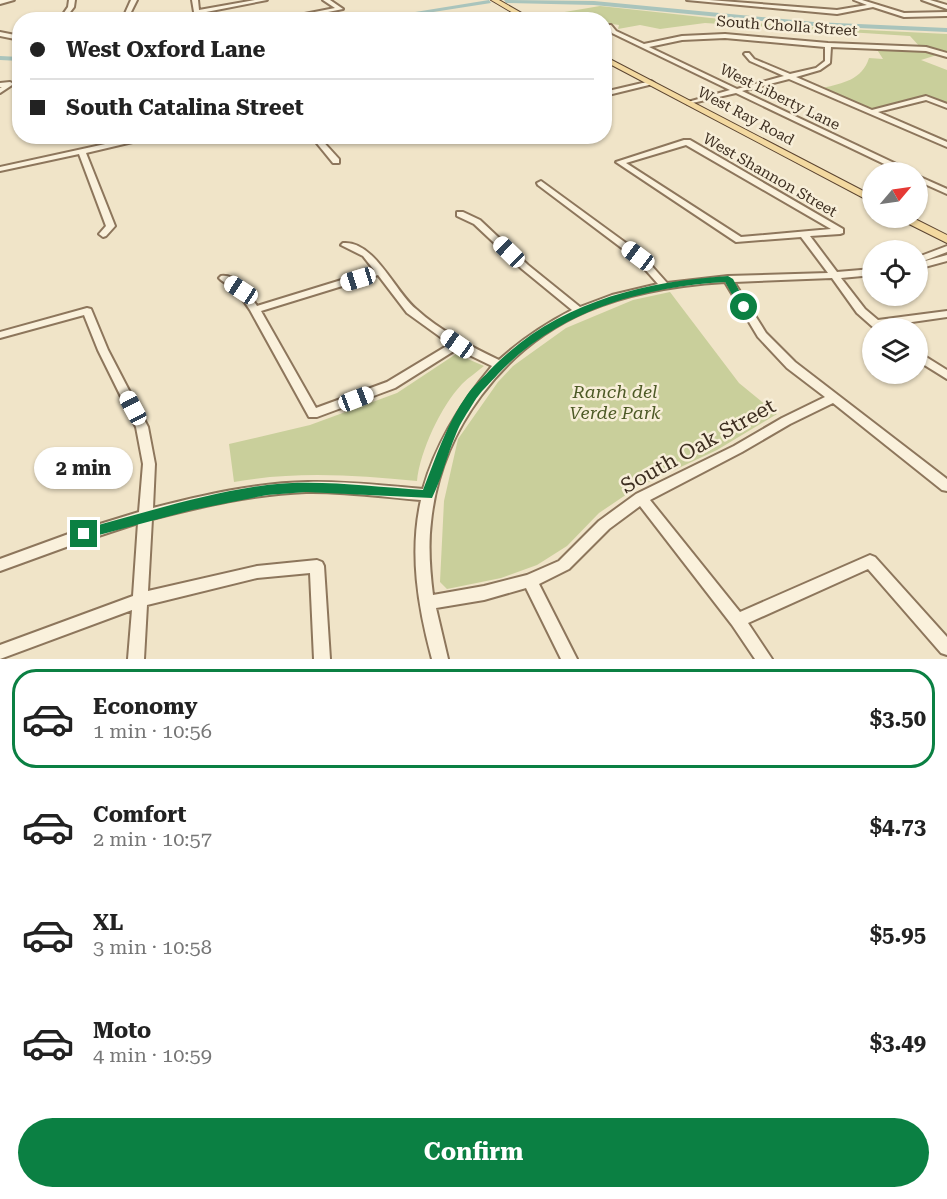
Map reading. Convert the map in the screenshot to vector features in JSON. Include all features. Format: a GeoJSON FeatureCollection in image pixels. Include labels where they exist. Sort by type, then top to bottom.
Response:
{"type":"FeatureCollection","features":[{"type":"Feature","properties":{"kind":"main road"},"geometry":{"type":"LineString","coordinates":[[496,1],[516,12]]}},
{"type":"Feature","properties":{"kind":"main road","name":"West Ray Road"},"geometry":{"type":"LineString","coordinates":[[612,62],[862,194]]}},
{"type":"Feature","properties":{"kind":"main road"},"geometry":{"type":"LineString","coordinates":[[924,228],[947,240]]}},
{"type":"Feature","properties":{"kind":"street"},"geometry":{"type":"LineString","coordinates":[[0,2],[11,0]]}},
{"type":"Feature","properties":{"kind":"street"},"geometry":{"type":"LineString","coordinates":[[195,0],[197,12],[264,0]]}},
{"type":"Feature","properties":{"kind":"street"},"geometry":{"type":"LineString","coordinates":[[323,12],[340,9],[326,0]]}},
{"type":"Feature","properties":{"kind":"street"},"geometry":{"type":"LineString","coordinates":[[690,0],[830,11],[849,11],[873,5]]}},
{"type":"Feature","properties":{"kind":"street"},"geometry":{"type":"LineString","coordinates":[[857,0],[904,15],[947,14]]}},
{"type":"Feature","properties":{"kind":"street"},"geometry":{"type":"LineString","coordinates":[[925,0],[947,7]]}},
{"type":"Feature","properties":{"kind":"street","name":"West Liberty Lane"},"geometry":{"type":"LineString","coordinates":[[612,30],[885,162]]}},
{"type":"Feature","properties":{"kind":"street","name":"South Cholla Street"},"geometry":{"type":"LineString","coordinates":[[644,46],[682,38],[710,36],[930,50],[947,55]]}},
{"type":"Feature","properties":{"kind":"street"},"geometry":{"type":"LineString","coordinates":[[690,103],[818,69],[828,62],[828,45]]}},
{"type":"Feature","properties":{"kind":"street"},"geometry":{"type":"LineString","coordinates":[[747,54],[752,60],[947,145]]}},
{"type":"Feature","properties":{"kind":"street"},"geometry":{"type":"LineString","coordinates":[[612,92],[651,83]]}},
{"type":"Feature","properties":{"kind":"street"},"geometry":{"type":"LineString","coordinates":[[0,85],[10,84],[0,91]]}},
{"type":"Feature","properties":{"kind":"street"},"geometry":{"type":"LineString","coordinates":[[872,112],[926,98],[947,106]]}},
{"type":"Feature","properties":{"kind":"street","name":"West Shannon Street"},"geometry":{"type":"LineString","coordinates":[[687,142],[840,231],[805,236],[739,240],[620,162],[687,142]]}},
{"type":"Feature","properties":{"kind":"street"},"geometry":{"type":"LineString","coordinates":[[0,169],[118,144]]}},
{"type":"Feature","properties":{"kind":"street"},"geometry":{"type":"LineString","coordinates":[[321,144],[336,161]]}},
{"type":"Feature","properties":{"kind":"street"},"geometry":{"type":"LineString","coordinates":[[82,152],[111,226],[103,234]]}},
{"type":"Feature","properties":{"kind":"street"},"geometry":{"type":"LineString","coordinates":[[541,183],[638,256],[664,285]]}},
{"type":"Feature","properties":{"kind":"street"},"geometry":{"type":"LineString","coordinates":[[928,183],[947,192]]}},
{"type":"Feature","properties":{"kind":"street"},"geometry":{"type":"LineString","coordinates":[[460,214],[477,222],[525,267],[579,311]]}},
{"type":"Feature","properties":{"kind":"street"},"geometry":{"type":"LineString","coordinates":[[805,236],[868,318]]}},
{"type":"Feature","properties":{"kind":"street"},"geometry":{"type":"LineString","coordinates":[[346,245],[366,254],[411,311],[457,344],[500,364]]}},
{"type":"Feature","properties":{"kind":"street"},"geometry":{"type":"LineString","coordinates":[[928,256],[947,249]]}},
{"type":"Feature","properties":{"kind":"street"},"geometry":{"type":"LineString","coordinates":[[928,263],[947,258]]}},
{"type":"Feature","properties":{"kind":"street"},"geometry":{"type":"LineString","coordinates":[[255,310],[379,272]]}},
{"type":"Feature","properties":{"kind":"street"},"geometry":{"type":"LineString","coordinates":[[440,659],[427,603],[423,550],[428,495],[459,417],[472,396],[500,364],[528,340],[579,311],[615,298],[664,285],[728,279],[862,273]]}},
{"type":"Feature","properties":{"kind":"street"},"geometry":{"type":"LineString","coordinates":[[224,278],[241,290],[255,310],[313,414],[391,386],[457,344]]}},
{"type":"Feature","properties":{"kind":"street"},"geometry":{"type":"LineString","coordinates":[[728,279],[762,334],[791,364],[832,399],[947,486]]}},
{"type":"Feature","properties":{"kind":"street"},"geometry":{"type":"LineString","coordinates":[[0,335],[87,311],[103,350],[142,427],[149,464],[136,659]]}},
{"type":"Feature","properties":{"kind":"street"},"geometry":{"type":"LineString","coordinates":[[924,318],[947,314]]}},
{"type":"Feature","properties":{"kind":"street"},"geometry":{"type":"LineString","coordinates":[[928,363],[947,375]]}},
{"type":"Feature","properties":{"kind":"street","name":"South Oak Street"},"geometry":{"type":"LineString","coordinates":[[427,603],[484,593],[530,581],[564,565],[604,525],[641,498],[832,399]]}},
{"type":"Feature","properties":{"kind":"street"},"geometry":{"type":"LineString","coordinates":[[0,565],[84,534],[146,516],[267,490],[306,487],[428,495]]}},
{"type":"Feature","properties":{"kind":"street"},"geometry":{"type":"LineString","coordinates":[[641,498],[737,620],[764,659]]}},
{"type":"Feature","properties":{"kind":"street"},"geometry":{"type":"LineString","coordinates":[[737,620],[870,561],[947,648]]}},
{"type":"Feature","properties":{"kind":"street"},"geometry":{"type":"LineString","coordinates":[[0,653],[140,600],[257,572],[317,566],[322,659]]}},
{"type":"Feature","properties":{"kind":"street"},"geometry":{"type":"LineString","coordinates":[[530,581],[569,659]]}},
{"type":"Feature","properties":{"kind":"green space"},"geometry":{"type":"Polygon","coordinates":[[[600,6],[786,26],[947,34],[947,53],[921,48],[910,36],[705,23],[660,29],[640,25],[618,29],[619,25],[612,24],[612,12],[565,12],[600,6]]]}},
{"type":"Feature","properties":{"kind":"green space"},"geometry":{"type":"Polygon","coordinates":[[[876,48],[940,54],[921,60],[947,70],[947,103],[916,97],[886,107],[870,109],[823,88],[857,76],[869,58],[883,59],[876,48]]]}},
{"type":"Feature","properties":{"kind":"green space","name":"Ranch del Verde Park"},"geometry":{"type":"Polygon","coordinates":[[[670,292],[739,383],[777,414],[717,450],[636,488],[599,513],[567,546],[537,565],[501,578],[447,589],[440,582],[444,501],[458,439],[498,382],[513,366],[566,328],[633,300],[670,292]]]}},
{"type":"Feature","properties":{"kind":"green space"},"geometry":{"type":"Polygon","coordinates":[[[456,354],[484,366],[462,384],[439,416],[422,456],[417,481],[302,475],[234,482],[229,444],[310,425],[397,393],[456,354]]]}},
{"type":"Feature","properties":{"kind":"waterway"},"geometry":{"type":"LineString","coordinates":[[506,1],[594,3],[814,24],[947,30]]}},
{"type":"Feature","properties":{"kind":"waterway"},"geometry":{"type":"LineString","coordinates":[[422,12],[489,2]]}},
{"type":"Feature","properties":{"kind":"waterway"},"geometry":{"type":"LineString","coordinates":[[0,58],[12,59]]}},
{"type":"Feature","properties":{"kind":"route"},"geometry":{"type":"LineString","coordinates":[[84,534],[146,516],[267,490],[306,487],[428,495],[451,432],[472,396],[512,353],[557,322],[576,312],[615,298],[649,288],[691,281],[728,279],[744,307]]}}]}
